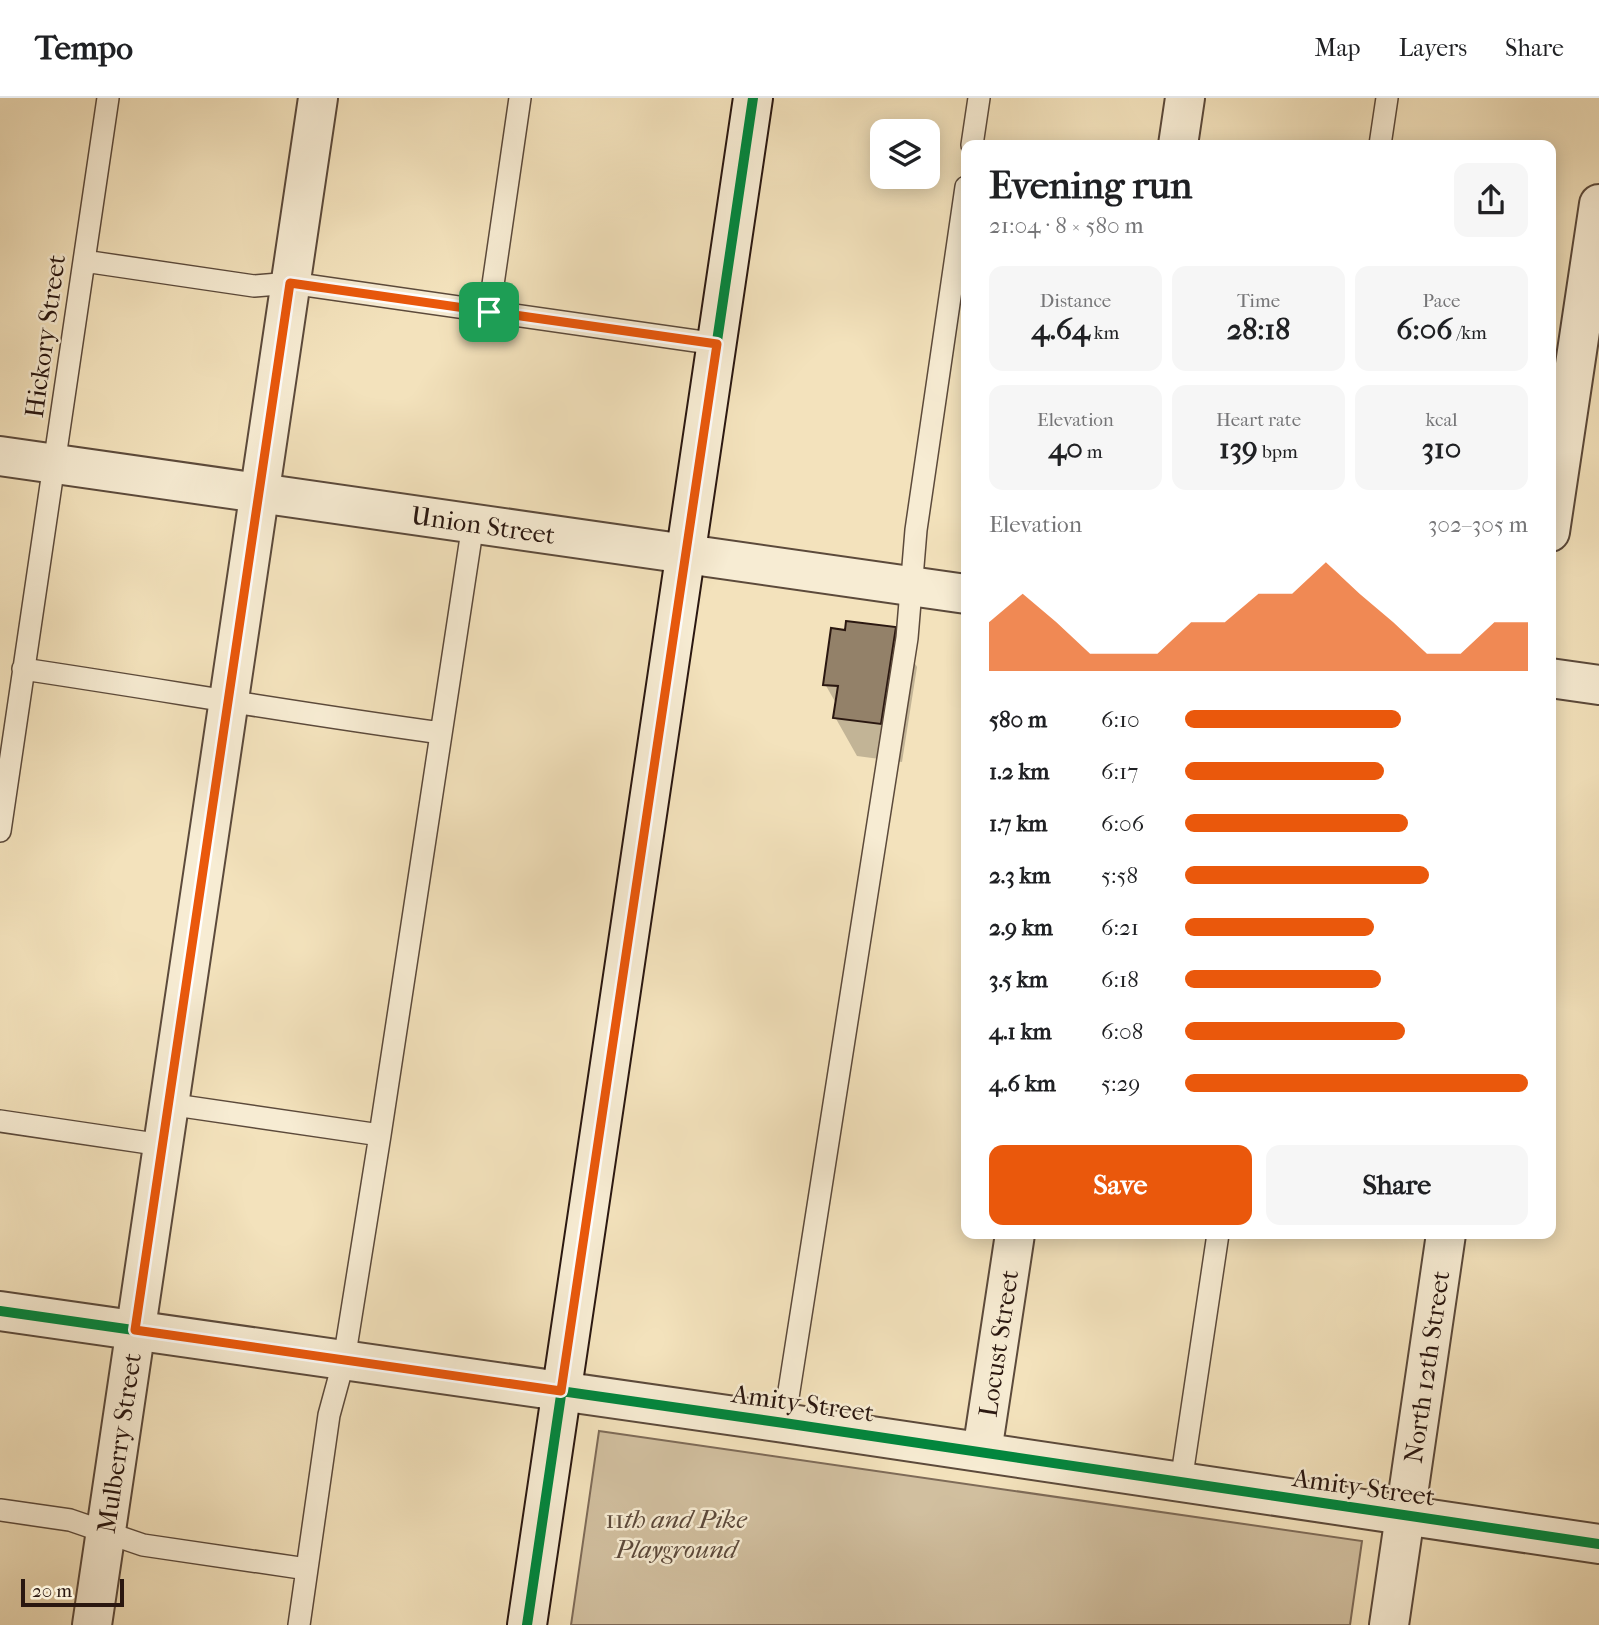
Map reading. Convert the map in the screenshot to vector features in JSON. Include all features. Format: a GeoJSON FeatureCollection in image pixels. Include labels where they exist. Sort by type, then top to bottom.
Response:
{"type":"FeatureCollection","features":[{"type":"Feature","properties":{"kind":"street","name":"Mulberry Street"},"geometry":{"type":"LineString","coordinates":[[92,1625],[318,98]]}},
{"type":"Feature","properties":{"kind":"street"},"geometry":{"type":"LineString","coordinates":[[527,1625],[754,98]]}},
{"type":"Feature","properties":{"kind":"street"},"geometry":{"type":"LineString","coordinates":[[1179,140],[1185,98]]}},
{"type":"Feature","properties":{"kind":"street"},"geometry":{"type":"LineString","coordinates":[[1556,492],[1599,204]]}},
{"type":"Feature","properties":{"kind":"street","name":"Union Street"},"geometry":{"type":"LineString","coordinates":[[0,456],[961,593]]}},
{"type":"Feature","properties":{"kind":"street"},"geometry":{"type":"LineString","coordinates":[[1556,679],[1599,685]]}},
{"type":"Feature","properties":{"kind":"street","name":"Locust Street"},"geometry":{"type":"LineString","coordinates":[[982,1452],[1014,1239]]}},
{"type":"Feature","properties":{"kind":"street","name":"North 12th Street"},"geometry":{"type":"LineString","coordinates":[[1389,1625],[1445,1239]]}},
{"type":"Feature","properties":{"kind":"street","name":"Amity Street"},"geometry":{"type":"LineString","coordinates":[[0,1311],[784,1423],[1599,1545]]}},
{"type":"Feature","properties":{"kind":"lane","name":"Hickory Street"},"geometry":{"type":"LineString","coordinates":[[0,831],[108,98]]}},
{"type":"Feature","properties":{"kind":"lane"},"geometry":{"type":"LineString","coordinates":[[489,312],[520,98]]}},
{"type":"Feature","properties":{"kind":"lane"},"geometry":{"type":"LineString","coordinates":[[973,140],[979,98]]}},
{"type":"Feature","properties":{"kind":"lane"},"geometry":{"type":"LineString","coordinates":[[1381,140],[1387,98]]}},
{"type":"Feature","properties":{"kind":"lane"},"geometry":{"type":"LineString","coordinates":[[784,1423],[906,638],[916,530],[961,221]]}},
{"type":"Feature","properties":{"kind":"lane"},"geometry":{"type":"LineString","coordinates":[[84,261],[254,286],[290,283],[717,344]]}},
{"type":"Feature","properties":{"kind":"lane"},"geometry":{"type":"LineString","coordinates":[[299,1625],[329,1415],[344,1360],[380,1135],[473,524]]}},
{"type":"Feature","properties":{"kind":"lane"},"geometry":{"type":"LineString","coordinates":[[23,669],[441,733]]}},
{"type":"Feature","properties":{"kind":"lane"},"geometry":{"type":"LineString","coordinates":[[168,1104],[380,1135]]}},
{"type":"Feature","properties":{"kind":"lane"},"geometry":{"type":"LineString","coordinates":[[0,1121],[162,1145]]}},
{"type":"Feature","properties":{"kind":"lane"},"geometry":{"type":"LineString","coordinates":[[1181,1482],[1217,1239]]}},
{"type":"Feature","properties":{"kind":"lane"},"geometry":{"type":"LineString","coordinates":[[0,1510],[70,1520],[143,1545],[307,1569]]}},
{"type":"Feature","properties":{"kind":"green space","name":"11th and Pike Playground"},"geometry":{"type":"Polygon","coordinates":[[[599,1431],[1362,1541],[1350,1625],[571,1625],[599,1431]]]}},
{"type":"Feature","properties":{"kind":"building"},"geometry":{"type":"Polygon","coordinates":[[[846,621],[896,627],[881,724],[833,718],[838,686],[823,685],[831,628],[845,630],[846,621]]]}},
{"type":"Feature","properties":{"kind":"cycle path"},"geometry":{"type":"LineString","coordinates":[[527,1625],[753,98]]}},
{"type":"Feature","properties":{"kind":"cycle path"},"geometry":{"type":"LineString","coordinates":[[0,1311],[784,1423],[1599,1544]]}},
{"type":"Feature","properties":{"kind":"route"},"geometry":{"type":"LineString","coordinates":[[290,283],[489,312],[717,344],[561,1391],[135,1330],[290,283]]}}]}
